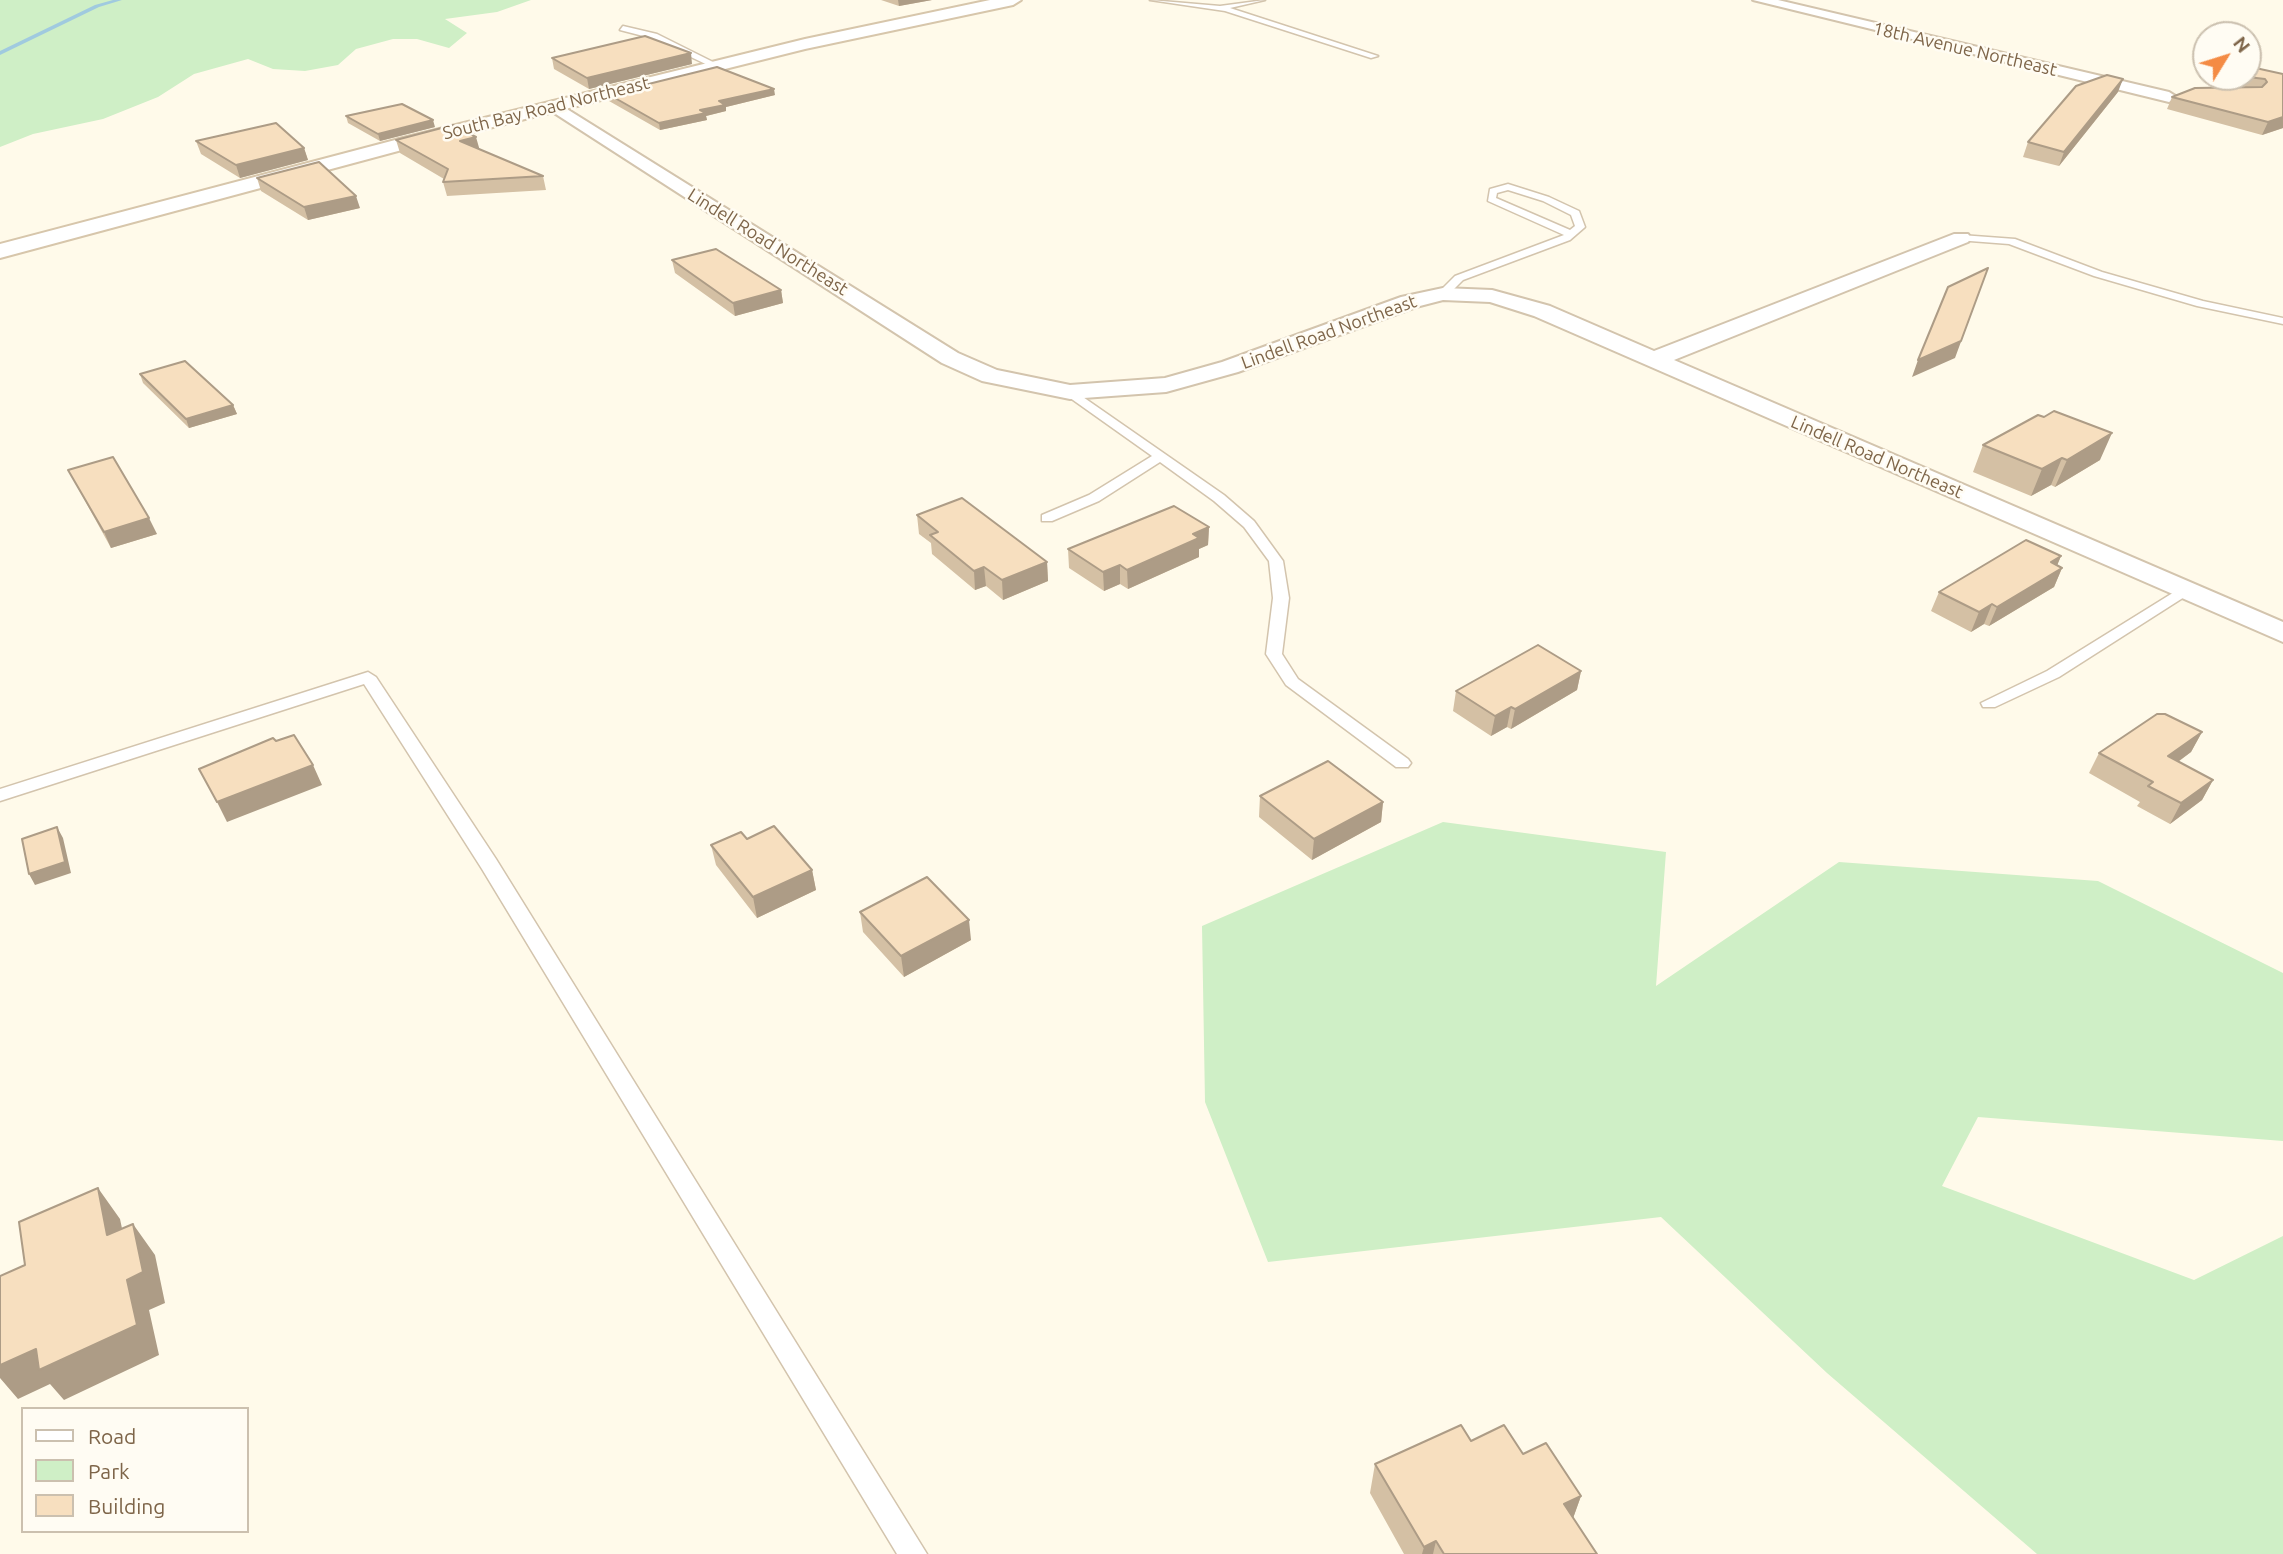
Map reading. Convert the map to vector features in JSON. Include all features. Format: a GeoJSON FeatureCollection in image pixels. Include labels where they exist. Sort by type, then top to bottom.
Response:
{"type":"FeatureCollection","features":[{"type":"Feature","properties":{"kind":"street","name":"South Bay Road Northeast"},"geometry":{"type":"LineString","coordinates":[[0,251],[554,106],[880,27],[1013,0]]}},
{"type":"Feature","properties":{"kind":"street","name":"18th Avenue Northeast"},"geometry":{"type":"LineString","coordinates":[[1760,0],[2174,97]]}},
{"type":"Feature","properties":{"kind":"street","name":"Lindell Road Northeast"},"geometry":{"type":"LineString","coordinates":[[554,106],[950,358],[990,376],[1070,392],[1123,390],[1188,380],[1409,302],[1443,294],[1477,294],[1518,302],[2283,633]]}},
{"type":"Feature","properties":{"kind":"street"},"geometry":{"type":"LineString","coordinates":[[1653,360],[1961,238]]}},
{"type":"Feature","properties":{"kind":"lane"},"geometry":{"type":"LineString","coordinates":[[1154,0],[1219,8],[1374,56]]}},
{"type":"Feature","properties":{"kind":"lane"},"geometry":{"type":"LineString","coordinates":[[1219,8],[1261,0]]}},
{"type":"Feature","properties":{"kind":"lane"},"geometry":{"type":"LineString","coordinates":[[624,28],[654,36],[717,66]]}},
{"type":"Feature","properties":{"kind":"lane"},"geometry":{"type":"LineString","coordinates":[[1443,294],[1459,278],[1571,234],[1580,227],[1575,213],[1546,199],[1508,187],[1493,191],[1491,200],[1571,234]]}},
{"type":"Feature","properties":{"kind":"lane"},"geometry":{"type":"LineString","coordinates":[[1961,238],[2011,241],[2111,278],[2201,304],[2283,321]]}},
{"type":"Feature","properties":{"kind":"lane"},"geometry":{"type":"LineString","coordinates":[[1070,392],[1161,456],[1249,524],[1276,561],[1281,598],[1274,654],[1292,682],[1402,763]]}},
{"type":"Feature","properties":{"kind":"lane"},"geometry":{"type":"LineString","coordinates":[[1047,518],[1094,498],[1161,456]]}},
{"type":"Feature","properties":{"kind":"lane"},"geometry":{"type":"LineString","coordinates":[[1989,703],[2053,674],[2184,591]]}},
{"type":"Feature","properties":{"kind":"lane"},"geometry":{"type":"LineString","coordinates":[[0,795],[369,677],[489,864],[913,1554]]}},
{"type":"Feature","properties":{"kind":"green space"},"geometry":{"type":"Polygon","coordinates":[[[0,0],[531,0],[497,12],[445,19],[467,33],[449,48],[417,39],[393,39],[356,49],[338,65],[305,71],[273,69],[248,59],[194,74],[158,97],[103,119],[33,134],[0,147],[0,0]]]}},
{"type":"Feature","properties":{"kind":"green space"},"geometry":{"type":"Polygon","coordinates":[[[1443,822],[1666,852],[1656,986],[1839,862],[2098,881],[2283,973],[2283,1141],[1978,1117],[1942,1186],[2194,1280],[2283,1236],[2283,1554],[2037,1554],[1827,1373],[1661,1217],[1268,1262],[1205,1102],[1202,926],[1443,822]]]}},
{"type":"Feature","properties":{"kind":"building"},"geometry":{"type":"Polygon","coordinates":[[[645,36],[691,53],[587,78],[552,58],[645,36]]]}},
{"type":"Feature","properties":{"kind":"building"},"geometry":{"type":"Polygon","coordinates":[[[717,67],[774,89],[719,101],[725,105],[700,110],[706,113],[659,123],[608,94],[717,67]]]}},
{"type":"Feature","properties":{"kind":"building"},"geometry":{"type":"Polygon","coordinates":[[[2262,69],[2283,74],[2283,117],[2268,122],[2172,97],[2192,89],[2262,91],[2267,82],[2262,79],[2262,69]]]}},
{"type":"Feature","properties":{"kind":"building"},"geometry":{"type":"Polygon","coordinates":[[[2107,75],[2123,79],[2064,152],[2028,142],[2076,86],[2107,75]]]}},
{"type":"Feature","properties":{"kind":"building"},"geometry":{"type":"Polygon","coordinates":[[[402,104],[433,120],[378,134],[346,116],[402,104]]]}},
{"type":"Feature","properties":{"kind":"building"},"geometry":{"type":"Polygon","coordinates":[[[276,123],[304,148],[236,165],[196,141],[276,123]]]}},
{"type":"Feature","properties":{"kind":"building"},"geometry":{"type":"Polygon","coordinates":[[[453,125],[476,137],[460,141],[543,176],[443,182],[448,169],[396,140],[453,125]]]}},
{"type":"Feature","properties":{"kind":"building"},"geometry":{"type":"Polygon","coordinates":[[[319,162],[356,196],[304,207],[257,178],[319,162]]]}},
{"type":"Feature","properties":{"kind":"building"},"geometry":{"type":"Polygon","coordinates":[[[716,249],[781,290],[733,303],[672,260],[716,249]]]}},
{"type":"Feature","properties":{"kind":"building"},"geometry":{"type":"Polygon","coordinates":[[[1988,268],[1961,341],[1918,360],[1948,287],[1988,268]]]}},
{"type":"Feature","properties":{"kind":"building"},"geometry":{"type":"Polygon","coordinates":[[[185,361],[233,405],[186,419],[140,374],[185,361]]]}},
{"type":"Feature","properties":{"kind":"building"},"geometry":{"type":"Polygon","coordinates":[[[2054,411],[2112,433],[2067,460],[2062,458],[2042,469],[1983,445],[2038,415],[2044,417],[2054,411]]]}},
{"type":"Feature","properties":{"kind":"building"},"geometry":{"type":"Polygon","coordinates":[[[113,457],[149,518],[104,532],[68,470],[113,457]]]}},
{"type":"Feature","properties":{"kind":"building"},"geometry":{"type":"Polygon","coordinates":[[[962,498],[1047,562],[1002,580],[984,567],[974,571],[930,535],[938,532],[917,515],[962,498]]]}},
{"type":"Feature","properties":{"kind":"building"},"geometry":{"type":"Polygon","coordinates":[[[1174,506],[1209,527],[1193,534],[1199,538],[1127,570],[1120,565],[1103,572],[1068,549],[1174,506]]]}},
{"type":"Feature","properties":{"kind":"building"},"geometry":{"type":"Polygon","coordinates":[[[2026,540],[2061,556],[2051,562],[2062,568],[1997,607],[1992,604],[1979,612],[1939,592],[2026,540]]]}},
{"type":"Feature","properties":{"kind":"building"},"geometry":{"type":"Polygon","coordinates":[[[1538,645],[1581,671],[1515,709],[1511,707],[1495,716],[1456,691],[1538,645]]]}},
{"type":"Feature","properties":{"kind":"building"},"geometry":{"type":"Polygon","coordinates":[[[2157,714],[2165,714],[2202,732],[2168,756],[2213,780],[2181,803],[2148,786],[2153,782],[2099,753],[2157,714]]]}},
{"type":"Feature","properties":{"kind":"building"},"geometry":{"type":"Polygon","coordinates":[[[294,735],[313,765],[217,802],[199,769],[273,738],[276,741],[294,735]]]}},
{"type":"Feature","properties":{"kind":"building"},"geometry":{"type":"Polygon","coordinates":[[[1328,761],[1383,802],[1314,839],[1260,796],[1328,761]]]}},
{"type":"Feature","properties":{"kind":"building"},"geometry":{"type":"Polygon","coordinates":[[[774,826],[812,870],[753,897],[711,845],[741,832],[747,839],[774,826]]]}},
{"type":"Feature","properties":{"kind":"building"},"geometry":{"type":"Polygon","coordinates":[[[57,827],[65,862],[29,874],[22,839],[57,827]]]}},
{"type":"Feature","properties":{"kind":"building"},"geometry":{"type":"Polygon","coordinates":[[[927,877],[969,920],[901,956],[860,912],[927,877]]]}},
{"type":"Feature","properties":{"kind":"building"},"geometry":{"type":"Polygon","coordinates":[[[98,1188],[107,1235],[133,1224],[143,1272],[127,1280],[137,1325],[39,1370],[36,1349],[0,1365],[0,1276],[25,1265],[19,1222],[98,1188]]]}},
{"type":"Feature","properties":{"kind":"building"},"geometry":{"type":"Polygon","coordinates":[[[1461,1425],[1471,1441],[1504,1425],[1523,1454],[1546,1443],[1581,1496],[1564,1504],[1597,1554],[1444,1554],[1436,1541],[1424,1547],[1375,1464],[1461,1425]]]}},
{"type":"Feature","properties":{"kind":"waterway"},"geometry":{"type":"LineString","coordinates":[[0,53],[97,6],[119,0]]}}]}
